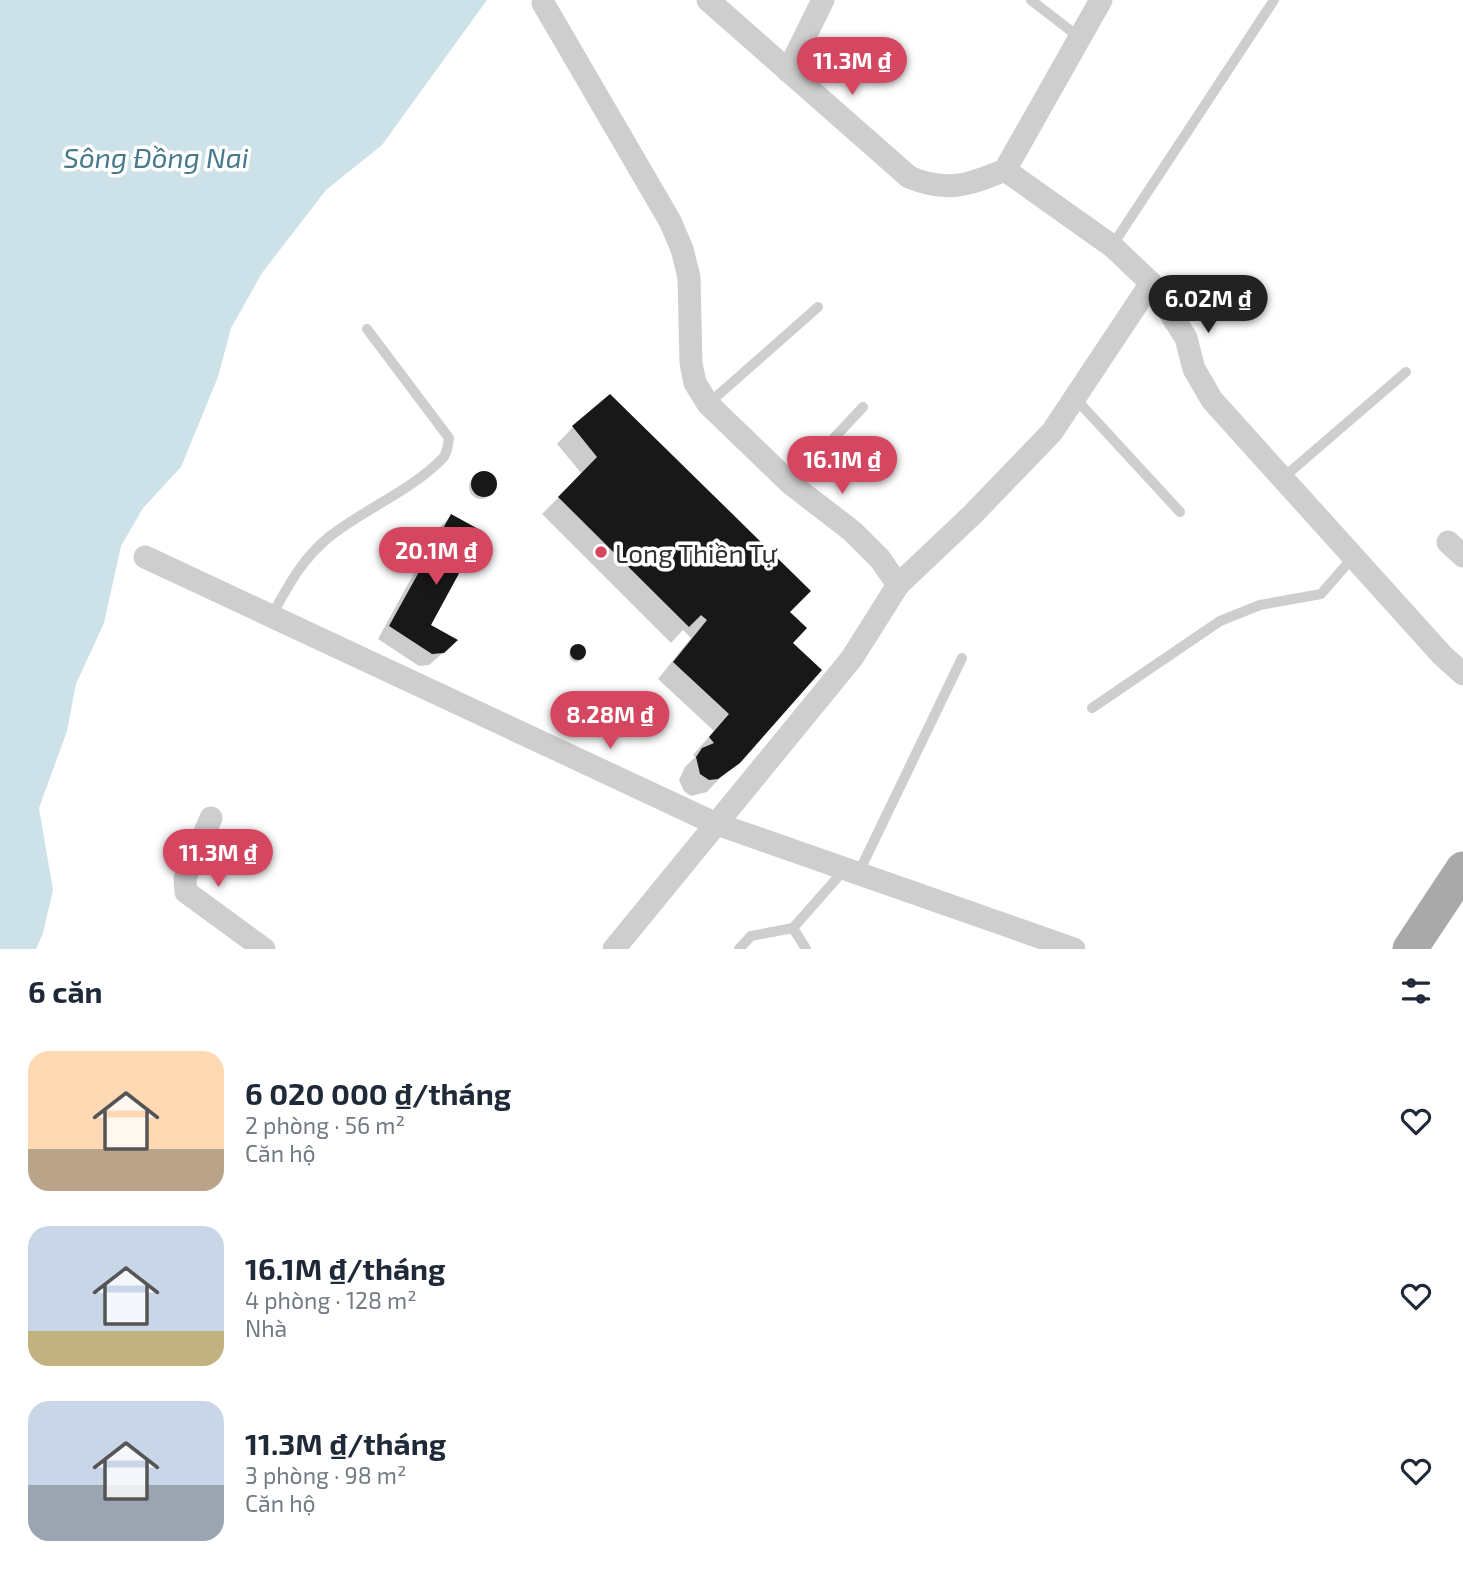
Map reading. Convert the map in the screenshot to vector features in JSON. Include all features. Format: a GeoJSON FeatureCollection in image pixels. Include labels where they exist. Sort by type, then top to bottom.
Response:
{"type":"FeatureCollection","features":[{"type":"Feature","properties":{"kind":"main road"},"geometry":{"type":"LineString","coordinates":[[1410,949],[1463,869]]}},
{"type":"Feature","properties":{"kind":"street"},"geometry":{"type":"LineString","coordinates":[[708,0],[909,177],[930,186],[952,187],[1005,170],[1101,0]]}},
{"type":"Feature","properties":{"kind":"street"},"geometry":{"type":"LineString","coordinates":[[788,71],[823,0]]}},
{"type":"Feature","properties":{"kind":"street"},"geometry":{"type":"LineString","coordinates":[[543,3],[670,221],[682,250],[691,311],[691,363],[695,383],[708,404],[791,484],[852,531],[880,559],[898,585]]}},
{"type":"Feature","properties":{"kind":"street"},"geometry":{"type":"LineString","coordinates":[[1005,170],[1112,246],[1151,283],[1186,338],[1194,369],[1212,400],[1442,655],[1463,674]]}},
{"type":"Feature","properties":{"kind":"street"},"geometry":{"type":"LineString","coordinates":[[614,949],[714,823],[852,658],[898,585],[1052,432],[1151,283]]}},
{"type":"Feature","properties":{"kind":"street"},"geometry":{"type":"LineString","coordinates":[[145,557],[714,823],[1074,949]]}},
{"type":"Feature","properties":{"kind":"street"},"geometry":{"type":"LineString","coordinates":[[211,818],[185,878],[186,892],[264,949]]}},
{"type":"Feature","properties":{"kind":"lane"},"geometry":{"type":"LineString","coordinates":[[1031,0],[1080,38]]}},
{"type":"Feature","properties":{"kind":"lane"},"geometry":{"type":"LineString","coordinates":[[1112,246],[1274,0]]}},
{"type":"Feature","properties":{"kind":"lane"},"geometry":{"type":"LineString","coordinates":[[708,404],[818,307]]}},
{"type":"Feature","properties":{"kind":"lane"},"geometry":{"type":"LineString","coordinates":[[272,615],[299,566],[328,537],[416,478],[445,456],[448,449],[449,438],[367,329]]}},
{"type":"Feature","properties":{"kind":"lane"},"geometry":{"type":"LineString","coordinates":[[1284,477],[1406,372]]}},
{"type":"Feature","properties":{"kind":"lane"},"geometry":{"type":"LineString","coordinates":[[1074,397],[1180,512]]}},
{"type":"Feature","properties":{"kind":"lane"},"geometry":{"type":"LineString","coordinates":[[791,484],[863,407]]}},
{"type":"Feature","properties":{"kind":"lane"},"geometry":{"type":"LineString","coordinates":[[1093,708],[1231,616],[1261,605],[1302,600],[1321,594],[1354,556]]}},
{"type":"Feature","properties":{"kind":"lane"},"geometry":{"type":"LineString","coordinates":[[739,949],[751,936],[793,928],[851,871],[962,658]]}},
{"type":"Feature","properties":{"kind":"lane"},"geometry":{"type":"LineString","coordinates":[[793,928],[806,949]]}},
{"type":"Feature","properties":{"kind":"water","name":"Sông Đồng Nai"},"geometry":{"type":"Polygon","coordinates":[[[0,0],[487,0],[382,145],[326,190],[262,273],[231,328],[218,377],[181,467],[143,508],[121,546],[104,623],[76,684],[67,731],[39,808],[53,890],[43,933],[36,949],[0,949],[0,0]]]}},
{"type":"Feature","properties":{"kind":"building"},"geometry":{"type":"Polygon","coordinates":[[[610,394],[811,591],[790,612],[807,628],[793,643],[822,670],[740,763],[718,779],[709,780],[700,774],[696,757],[702,748],[714,743],[709,737],[729,714],[673,662],[707,620],[701,615],[689,627],[558,497],[597,457],[572,426],[610,394]]]}},
{"type":"Feature","properties":{"kind":"building"},"geometry":{"type":"Polygon","coordinates":[[[484,471],[493,475],[497,484],[493,493],[484,497],[475,493],[471,484],[475,475],[484,471]]]}},
{"type":"Feature","properties":{"kind":"building"},"geometry":{"type":"Polygon","coordinates":[[[451,514],[482,531],[431,625],[458,640],[444,653],[432,654],[389,626],[451,514]]]}},
{"type":"Feature","properties":{"kind":"building"},"geometry":{"type":"Polygon","coordinates":[[[578,644],[584,646],[584,658],[578,660],[572,658],[570,652],[572,646],[578,644]]]}},
{"type":"Feature","properties":{"kind":"place","name":"Long Thiền Tự"},"geometry":{"type":"Point","coordinates":[601,552]}}]}
